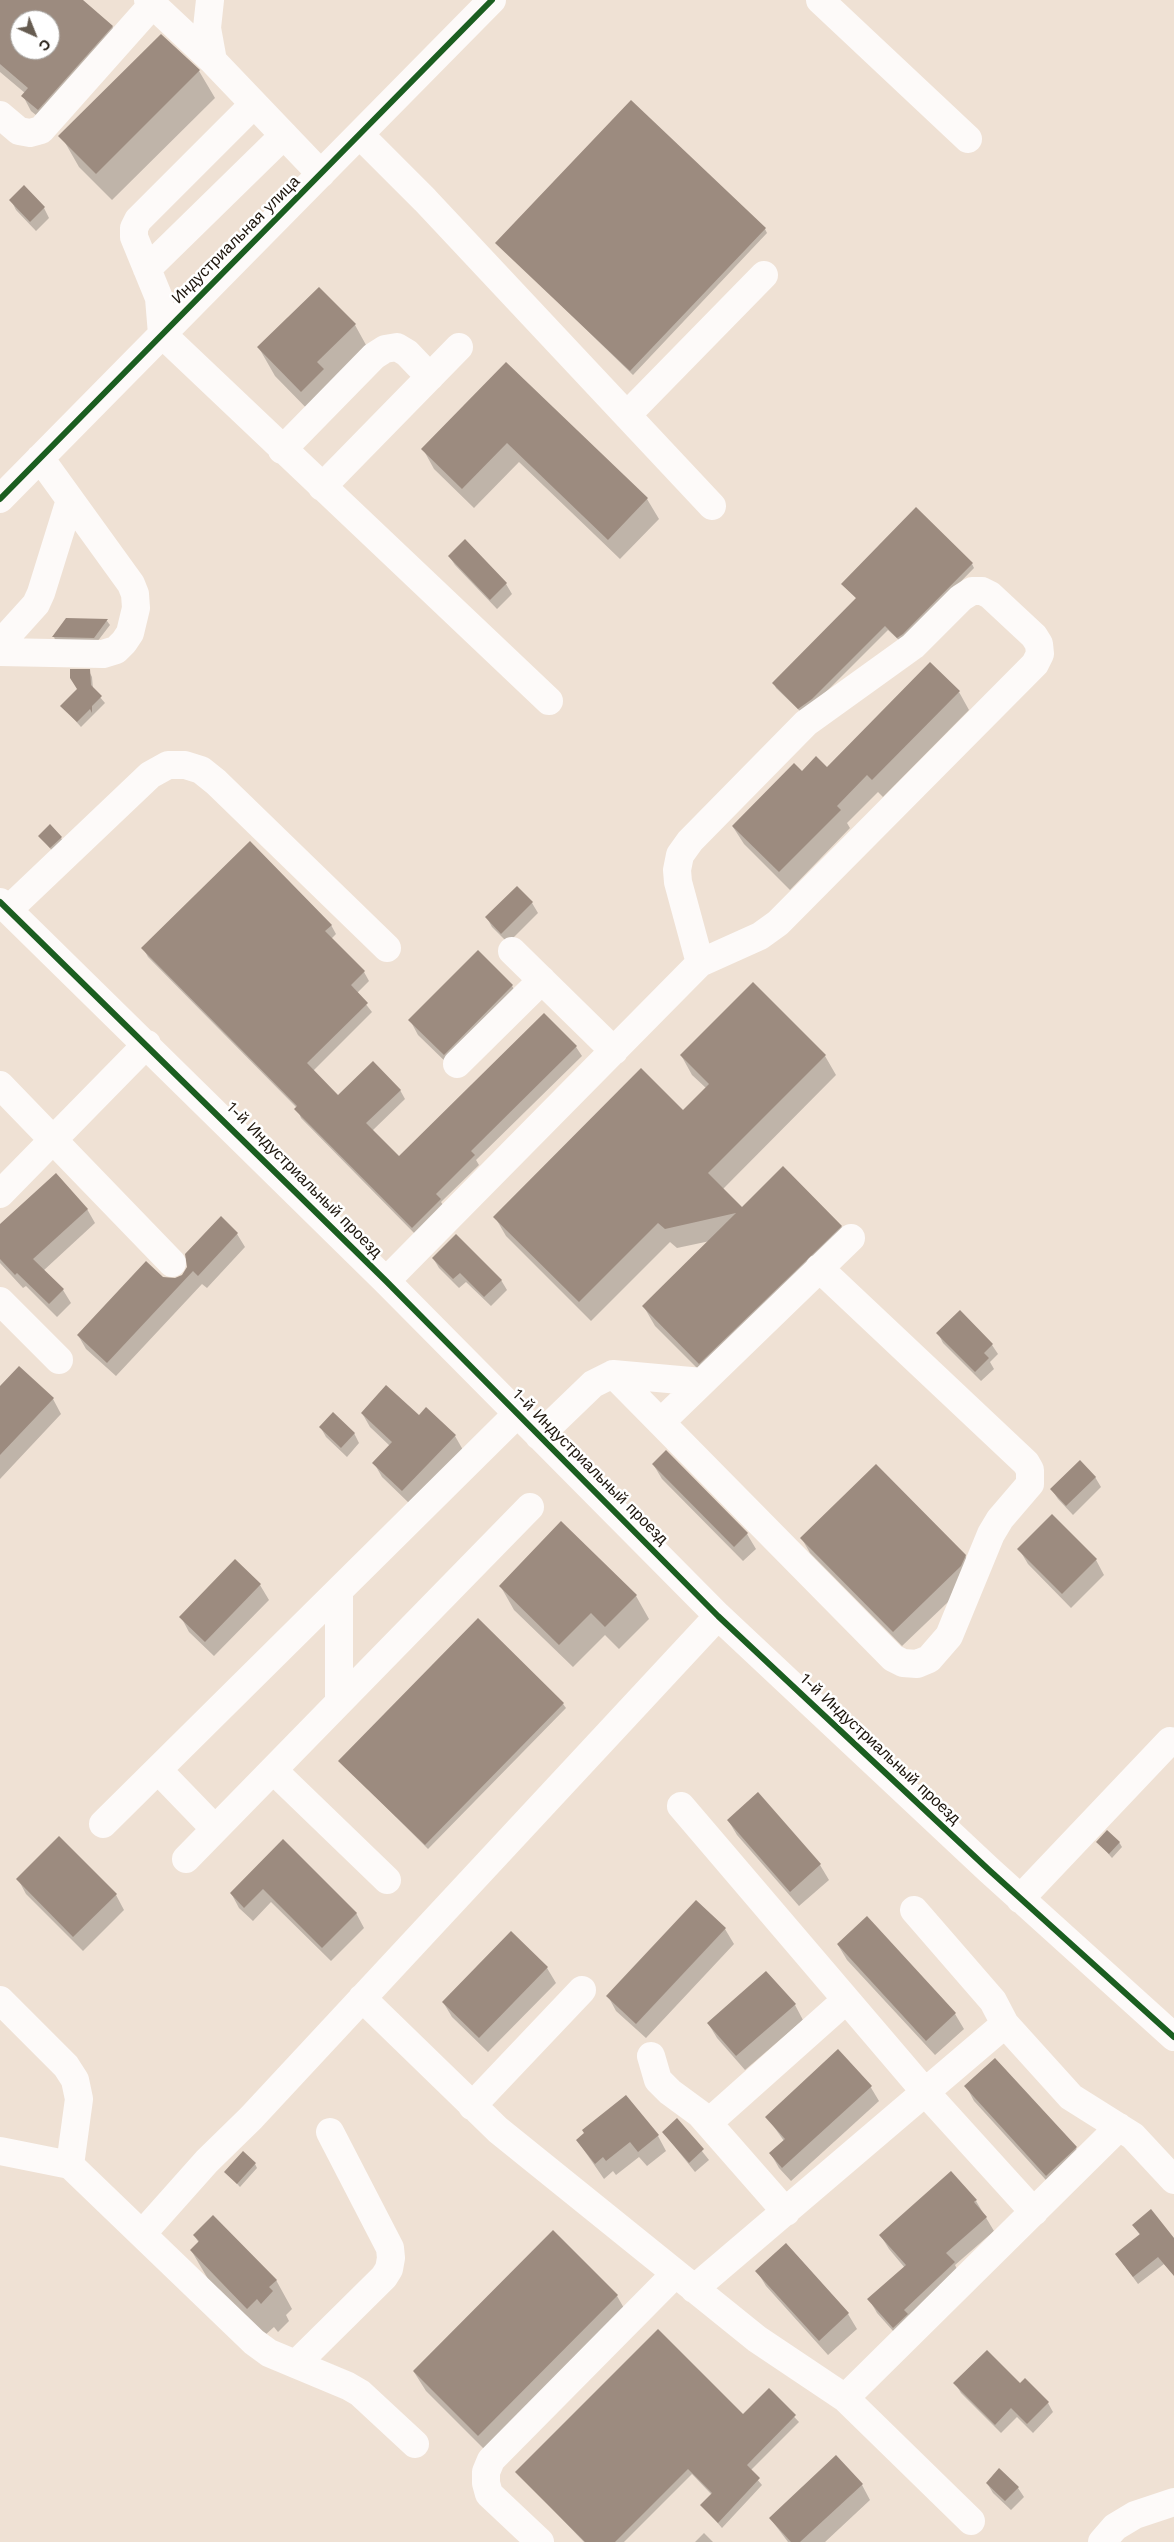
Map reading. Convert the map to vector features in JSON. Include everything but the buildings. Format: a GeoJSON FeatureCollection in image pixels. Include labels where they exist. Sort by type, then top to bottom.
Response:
{"type":"FeatureCollection","features":[{"type":"Feature","properties":{"kind":"street","name":"Индустриальная улица"},"geometry":{"type":"LineString","coordinates":[[0,499],[492,0]]}},
{"type":"Feature","properties":{"kind":"street"},"geometry":{"type":"LineString","coordinates":[[820,0],[968,139]]}},
{"type":"Feature","properties":{"kind":"street"},"geometry":{"type":"LineString","coordinates":[[175,24],[209,1]]}},
{"type":"Feature","properties":{"kind":"street"},"geometry":{"type":"LineString","coordinates":[[209,1],[207,28],[213,61]]}},
{"type":"Feature","properties":{"kind":"street"},"geometry":{"type":"LineString","coordinates":[[0,115],[20,131],[30,133],[41,130],[150,2],[213,61],[321,174]]}},
{"type":"Feature","properties":{"kind":"street"},"geometry":{"type":"LineString","coordinates":[[254,104],[138,220],[134,228],[134,237],[159,298],[162,334],[548,701]]}},
{"type":"Feature","properties":{"kind":"street"},"geometry":{"type":"LineString","coordinates":[[147,269],[284,135]]}},
{"type":"Feature","properties":{"kind":"street"},"geometry":{"type":"LineString","coordinates":[[360,135],[419,194],[712,506]]}},
{"type":"Feature","properties":{"kind":"street"},"geometry":{"type":"LineString","coordinates":[[627,415],[764,275]]}},
{"type":"Feature","properties":{"kind":"street"},"geometry":{"type":"LineString","coordinates":[[282,450],[374,356],[385,349],[397,347],[407,354],[430,377]]}},
{"type":"Feature","properties":{"kind":"street"},"geometry":{"type":"LineString","coordinates":[[322,487],[459,347]]}},
{"type":"Feature","properties":{"kind":"street"},"geometry":{"type":"LineString","coordinates":[[0,652],[103,654],[116,650],[130,633],[136,608],[135,594],[131,584],[40,458]]}},
{"type":"Feature","properties":{"kind":"street"},"geometry":{"type":"LineString","coordinates":[[0,644],[36,604],[42,593],[70,500]]}},
{"type":"Feature","properties":{"kind":"street"},"geometry":{"type":"LineString","coordinates":[[386,1281],[700,963],[760,936],[778,922],[1035,664],[1040,654],[1039,644],[1034,636],[990,595],[982,591],[972,591],[961,598],[913,646],[806,723],[690,841],[680,855],[677,876],[700,963]]}},
{"type":"Feature","properties":{"kind":"street"},"geometry":{"type":"LineString","coordinates":[[4,906],[150,775],[168,765],[184,765],[202,770],[216,782],[387,948]]}},
{"type":"Feature","properties":{"kind":"street","name":"1-й Индустриальный проезд"},"geometry":{"type":"LineString","coordinates":[[4,906],[147,1044],[386,1281],[718,1616],[1020,1899],[1174,2037]]}},
{"type":"Feature","properties":{"kind":"street"},"geometry":{"type":"LineString","coordinates":[[512,951],[614,1051]]}},
{"type":"Feature","properties":{"kind":"street"},"geometry":{"type":"LineString","coordinates":[[457,1064],[542,980]]}},
{"type":"Feature","properties":{"kind":"street"},"geometry":{"type":"LineString","coordinates":[[0,1194],[147,1044]]}},
{"type":"Feature","properties":{"kind":"street"},"geometry":{"type":"LineString","coordinates":[[0,1086],[172,1263]]}},
{"type":"Feature","properties":{"kind":"street"},"geometry":{"type":"LineString","coordinates":[[661,1422],[851,1238]]}},
{"type":"Feature","properties":{"kind":"street"},"geometry":{"type":"LineString","coordinates":[[613,1374],[893,1658],[903,1663],[917,1664],[929,1659],[939,1650],[949,1636],[995,1526],[1030,1484],[1030,1470],[1026,1463],[819,1268]]}},
{"type":"Feature","properties":{"kind":"street"},"geometry":{"type":"LineString","coordinates":[[0,1301],[59,1360]]}},
{"type":"Feature","properties":{"kind":"street"},"geometry":{"type":"LineString","coordinates":[[539,1436],[593,1384],[613,1374],[702,1382]]}},
{"type":"Feature","properties":{"kind":"street"},"geometry":{"type":"LineString","coordinates":[[103,1824],[518,1414]]}},
{"type":"Feature","properties":{"kind":"street"},"geometry":{"type":"LineString","coordinates":[[186,1859],[530,1507]]}},
{"type":"Feature","properties":{"kind":"street"},"geometry":{"type":"LineString","coordinates":[[339,1591],[339,1702]]}},
{"type":"Feature","properties":{"kind":"street"},"geometry":{"type":"LineString","coordinates":[[142,2234],[207,2161],[251,2118],[718,1616]]}},
{"type":"Feature","properties":{"kind":"street"},"geometry":{"type":"LineString","coordinates":[[1020,1899],[1170,1741]]}},
{"type":"Feature","properties":{"kind":"street"},"geometry":{"type":"LineString","coordinates":[[158,1770],[215,1829]]}},
{"type":"Feature","properties":{"kind":"street"},"geometry":{"type":"LineString","coordinates":[[273,1770],[386,1880]]}},
{"type":"Feature","properties":{"kind":"street"},"geometry":{"type":"LineString","coordinates":[[681,1806],[926,2093],[1034,2212]]}},
{"type":"Feature","properties":{"kind":"street"},"geometry":{"type":"LineString","coordinates":[[914,1910],[993,2001],[1005,2024],[1072,2097],[1142,2144],[1174,2180]]}},
{"type":"Feature","properties":{"kind":"street"},"geometry":{"type":"LineString","coordinates":[[472,2106],[582,1990]]}},
{"type":"Feature","properties":{"kind":"street"},"geometry":{"type":"LineString","coordinates":[[362,1998],[472,2106],[684,2282],[757,2339],[845,2398],[971,2521]]}},
{"type":"Feature","properties":{"kind":"street"},"geometry":{"type":"LineString","coordinates":[[0,2000],[66,2066],[75,2080],[79,2099],[70,2166]]}},
{"type":"Feature","properties":{"kind":"street"},"geometry":{"type":"LineString","coordinates":[[708,2123],[846,2000]]}},
{"type":"Feature","properties":{"kind":"street"},"geometry":{"type":"LineString","coordinates":[[540,2542],[489,2494],[486,2484],[486,2472],[491,2460],[684,2282],[786,2212],[1005,2024]]}},
{"type":"Feature","properties":{"kind":"street"},"geometry":{"type":"LineString","coordinates":[[651,2056],[658,2080],[708,2123],[786,2212]]}},
{"type":"Feature","properties":{"kind":"street"},"geometry":{"type":"LineString","coordinates":[[845,2398],[1119,2127]]}},
{"type":"Feature","properties":{"kind":"street"},"geometry":{"type":"LineString","coordinates":[[296,2364],[384,2277],[390,2263],[390,2248],[330,2132]]}},
{"type":"Feature","properties":{"kind":"street"},"geometry":{"type":"LineString","coordinates":[[0,2151],[70,2166],[254,2342],[269,2353],[360,2393],[415,2444]]}},
{"type":"Feature","properties":{"kind":"street"},"geometry":{"type":"LineString","coordinates":[[1102,2542],[1115,2527],[1136,2515],[1174,2502]]}},
{"type":"Feature","properties":{"kind":"cycle path"},"geometry":{"type":"LineString","coordinates":[[0,499],[492,0]]}},
{"type":"Feature","properties":{"kind":"cycle path"},"geometry":{"type":"LineString","coordinates":[[0,902],[386,1281],[718,1616],[989,1870],[1174,2037]]}}]}
